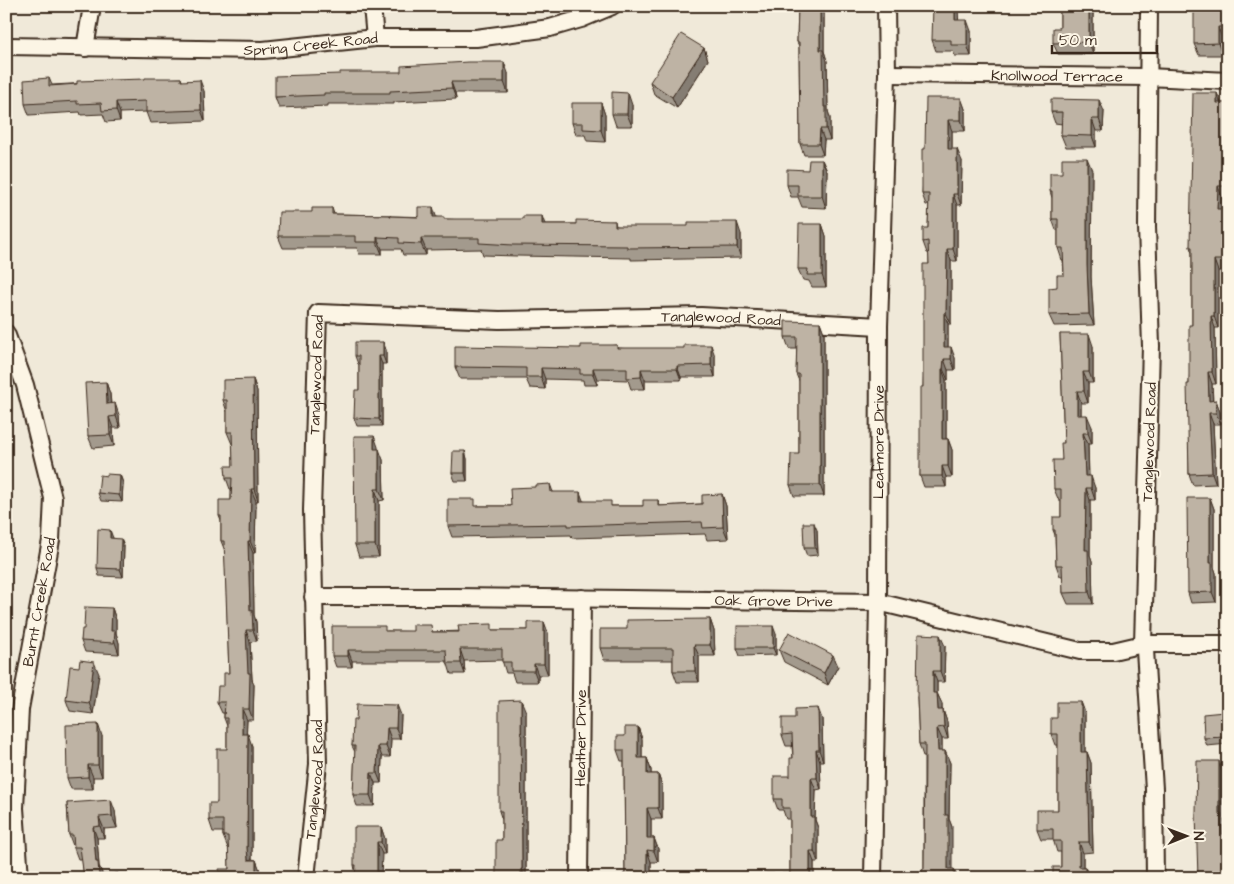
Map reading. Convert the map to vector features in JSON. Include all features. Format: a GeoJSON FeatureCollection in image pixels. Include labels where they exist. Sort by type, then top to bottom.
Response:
{"type":"FeatureCollection","features":[{"type":"Feature","properties":{"kind":"street"},"geometry":{"type":"LineString","coordinates":[[85,48],[92,6]]}},
{"type":"Feature","properties":{"kind":"street"},"geometry":{"type":"LineString","coordinates":[[372,6],[375,38]]}},
{"type":"Feature","properties":{"kind":"street","name":"Spring Creek Road"},"geometry":{"type":"LineString","coordinates":[[6,46],[263,50],[375,38],[476,38],[550,28],[581,19],[612,6]]}},
{"type":"Feature","properties":{"kind":"street","name":"Leafmore Drive"},"geometry":{"type":"LineString","coordinates":[[873,878],[878,602],[879,326],[887,74],[886,6]]}},
{"type":"Feature","properties":{"kind":"street","name":"Tanglewood Road"},"geometry":{"type":"LineString","coordinates":[[1149,6],[1146,227],[1151,346],[1143,644],[1146,650],[1153,779],[1155,878]]}},
{"type":"Feature","properties":{"kind":"street","name":"Knollwood Terrace"},"geometry":{"type":"LineString","coordinates":[[887,74],[1148,77],[1228,81]]}},
{"type":"Feature","properties":{"kind":"street","name":"Tanglewood Road"},"geometry":{"type":"LineString","coordinates":[[306,878],[318,764],[312,510],[318,313],[500,320],[701,316],[879,326]]}},
{"type":"Feature","properties":{"kind":"street","name":"Burnt Creek Road"},"geometry":{"type":"LineString","coordinates":[[6,333],[25,385],[54,498],[51,540],[20,710],[15,808],[20,878]]}},
{"type":"Feature","properties":{"kind":"street","name":"Oak Grove Drive"},"geometry":{"type":"LineString","coordinates":[[313,597],[878,602],[1080,651],[1113,651],[1143,644],[1228,644]]}},
{"type":"Feature","properties":{"kind":"street","name":"Heather Drive"},"geometry":{"type":"LineString","coordinates":[[579,878],[582,598]]}},
{"type":"Feature","properties":{"kind":"building"},"geometry":{"type":"Polygon","coordinates":[[[798,6],[820,6],[820,50],[823,50],[826,129],[820,129],[819,144],[800,144],[799,42],[797,42],[798,6]]]}},
{"type":"Feature","properties":{"kind":"building"},"geometry":{"type":"Polygon","coordinates":[[[933,6],[955,6],[955,20],[967,20],[967,45],[951,45],[951,40],[932,40],[933,6]]]}},
{"type":"Feature","properties":{"kind":"building"},"geometry":{"type":"Polygon","coordinates":[[[1060,6],[1089,6],[1089,42],[1053,43],[1053,28],[1060,28],[1060,6]]]}},
{"type":"Feature","properties":{"kind":"building"},"geometry":{"type":"Polygon","coordinates":[[[1194,6],[1228,6],[1228,27],[1218,27],[1218,43],[1194,44],[1194,6]]]}},
{"type":"Feature","properties":{"kind":"building"},"geometry":{"type":"Polygon","coordinates":[[[681,34],[704,48],[672,97],[650,82],[681,34]]]}},
{"type":"Feature","properties":{"kind":"building"},"geometry":{"type":"Polygon","coordinates":[[[504,62],[504,82],[451,82],[452,88],[390,91],[390,93],[324,93],[324,95],[275,97],[275,76],[340,74],[340,72],[401,72],[401,66],[504,62]]]}},
{"type":"Feature","properties":{"kind":"building"},"geometry":{"type":"Polygon","coordinates":[[[49,78],[49,86],[77,84],[77,81],[145,78],[181,78],[181,81],[200,80],[201,110],[146,112],[146,101],[116,102],[116,110],[102,111],[101,103],[77,104],[77,101],[25,104],[24,80],[49,78]]]}},
{"type":"Feature","properties":{"kind":"building"},"geometry":{"type":"Polygon","coordinates":[[[612,92],[628,93],[627,114],[612,114],[612,92]]]}},
{"type":"Feature","properties":{"kind":"building"},"geometry":{"type":"Polygon","coordinates":[[[1193,93],[1217,93],[1217,103],[1228,103],[1228,173],[1227,186],[1218,186],[1217,209],[1222,209],[1222,260],[1214,260],[1214,316],[1211,316],[1212,372],[1208,372],[1209,401],[1216,400],[1216,413],[1209,413],[1212,473],[1189,474],[1187,384],[1189,384],[1189,325],[1192,325],[1192,247],[1190,247],[1193,93]]]}},
{"type":"Feature","properties":{"kind":"building"},"geometry":{"type":"Polygon","coordinates":[[[926,98],[961,98],[961,120],[948,120],[948,149],[957,149],[957,194],[953,194],[953,249],[947,249],[944,347],[951,347],[951,359],[944,359],[942,369],[942,439],[948,439],[948,466],[942,466],[942,476],[920,476],[920,387],[923,387],[923,264],[929,264],[928,241],[923,242],[923,228],[928,228],[929,194],[922,194],[922,149],[925,149],[926,98]]]}},
{"type":"Feature","properties":{"kind":"building"},"geometry":{"type":"Polygon","coordinates":[[[1051,99],[1099,100],[1099,119],[1092,119],[1092,136],[1061,135],[1062,112],[1051,112],[1051,99]]]}},
{"type":"Feature","properties":{"kind":"building"},"geometry":{"type":"Polygon","coordinates":[[[572,103],[601,103],[601,130],[583,129],[583,123],[572,123],[572,103]]]}},
{"type":"Feature","properties":{"kind":"building"},"geometry":{"type":"Polygon","coordinates":[[[1062,158],[1087,158],[1089,314],[1049,315],[1049,288],[1057,287],[1057,275],[1064,275],[1063,248],[1058,248],[1058,219],[1052,219],[1052,191],[1050,191],[1050,173],[1062,173],[1062,158]]]}},
{"type":"Feature","properties":{"kind":"building"},"geometry":{"type":"Polygon","coordinates":[[[809,160],[822,160],[822,196],[798,196],[798,185],[787,185],[787,169],[808,170],[809,160]]]}},
{"type":"Feature","properties":{"kind":"building"},"geometry":{"type":"Polygon","coordinates":[[[418,207],[433,207],[433,217],[444,217],[444,219],[523,219],[523,216],[542,216],[542,224],[576,224],[576,220],[615,221],[615,226],[688,226],[688,222],[737,222],[737,247],[627,248],[627,246],[513,245],[479,243],[479,238],[421,238],[421,244],[399,243],[399,238],[377,237],[377,242],[355,242],[355,236],[278,236],[279,212],[312,212],[312,208],[332,208],[332,214],[418,217],[418,207]]]}},
{"type":"Feature","properties":{"kind":"building"},"geometry":{"type":"Polygon","coordinates":[[[799,224],[822,224],[822,275],[807,275],[808,269],[798,269],[799,224]]]}},
{"type":"Feature","properties":{"kind":"building"},"geometry":{"type":"Polygon","coordinates":[[[785,321],[820,322],[820,485],[790,485],[791,454],[799,454],[799,374],[796,374],[797,337],[785,337],[785,321]]]}},
{"type":"Feature","properties":{"kind":"building"},"geometry":{"type":"Polygon","coordinates":[[[1060,334],[1089,334],[1089,372],[1083,372],[1084,391],[1077,391],[1077,415],[1087,415],[1088,433],[1083,433],[1085,476],[1091,476],[1091,488],[1086,488],[1085,550],[1088,550],[1089,592],[1063,593],[1062,565],[1056,565],[1053,517],[1061,517],[1061,489],[1054,489],[1053,460],[1062,460],[1061,443],[1064,443],[1060,334]]]}},
{"type":"Feature","properties":{"kind":"building"},"geometry":{"type":"Polygon","coordinates":[[[355,342],[383,342],[383,356],[379,356],[379,419],[354,418],[355,390],[359,390],[359,356],[355,356],[355,342]]]}},
{"type":"Feature","properties":{"kind":"building"},"geometry":{"type":"Polygon","coordinates":[[[581,345],[617,345],[617,348],[684,348],[684,345],[711,345],[711,365],[677,366],[677,369],[641,369],[641,377],[627,378],[627,368],[593,368],[593,374],[580,374],[580,369],[541,368],[541,377],[526,377],[526,368],[455,367],[455,346],[581,348],[581,345]]]}},
{"type":"Feature","properties":{"kind":"building"},"geometry":{"type":"Polygon","coordinates":[[[253,379],[254,489],[251,489],[250,541],[248,541],[250,611],[252,610],[253,630],[246,630],[248,673],[250,673],[249,709],[242,709],[242,734],[248,734],[248,860],[256,860],[256,878],[220,878],[219,869],[229,869],[228,836],[223,836],[223,820],[209,820],[209,803],[217,803],[217,749],[227,749],[227,718],[224,718],[225,702],[217,702],[218,686],[224,686],[224,673],[229,673],[224,541],[221,541],[219,500],[231,500],[232,478],[226,478],[225,466],[233,466],[232,432],[227,432],[227,400],[223,400],[223,380],[253,379]]]}},
{"type":"Feature","properties":{"kind":"building"},"geometry":{"type":"Polygon","coordinates":[[[106,382],[107,404],[115,403],[116,416],[109,417],[110,435],[88,436],[85,383],[106,382]]]}},
{"type":"Feature","properties":{"kind":"building"},"geometry":{"type":"Polygon","coordinates":[[[354,436],[374,436],[374,449],[379,449],[379,489],[375,489],[375,545],[355,545],[354,436]]]}},
{"type":"Feature","properties":{"kind":"building"},"geometry":{"type":"Polygon","coordinates":[[[453,451],[465,451],[465,473],[452,473],[453,451]]]}},
{"type":"Feature","properties":{"kind":"building"},"geometry":{"type":"Polygon","coordinates":[[[107,474],[120,475],[119,495],[98,493],[100,475],[107,476],[107,474]]]}},
{"type":"Feature","properties":{"kind":"building"},"geometry":{"type":"Polygon","coordinates":[[[550,484],[551,492],[580,492],[580,501],[611,501],[611,506],[643,506],[643,500],[658,500],[658,506],[702,504],[702,495],[722,494],[723,527],[703,528],[702,522],[568,526],[568,524],[448,526],[448,499],[475,499],[475,506],[511,506],[510,488],[550,484]]]}},
{"type":"Feature","properties":{"kind":"building"},"geometry":{"type":"Polygon","coordinates":[[[1187,498],[1210,498],[1212,592],[1188,593],[1187,498]]]}},
{"type":"Feature","properties":{"kind":"building"},"geometry":{"type":"Polygon","coordinates":[[[803,523],[814,523],[815,548],[804,548],[803,523]]]}},
{"type":"Feature","properties":{"kind":"building"},"geometry":{"type":"Polygon","coordinates":[[[98,529],[110,530],[110,538],[121,539],[120,569],[97,568],[98,529]]]}},
{"type":"Feature","properties":{"kind":"building"},"geometry":{"type":"Polygon","coordinates":[[[85,607],[112,608],[111,631],[115,631],[114,643],[81,641],[82,629],[84,629],[85,607]]]}},
{"type":"Feature","properties":{"kind":"building"},"geometry":{"type":"Polygon","coordinates":[[[710,619],[710,645],[694,645],[695,671],[673,671],[673,648],[600,648],[600,629],[627,629],[627,620],[710,619]]]}},
{"type":"Feature","properties":{"kind":"building"},"geometry":{"type":"Polygon","coordinates":[[[528,622],[544,622],[544,664],[534,664],[534,671],[511,671],[511,662],[502,662],[502,649],[460,649],[461,663],[447,663],[446,650],[348,650],[348,656],[332,656],[332,626],[385,626],[385,631],[413,631],[413,625],[431,625],[432,632],[459,632],[458,625],[492,624],[492,630],[528,630],[528,622]]]}},
{"type":"Feature","properties":{"kind":"building"},"geometry":{"type":"Polygon","coordinates":[[[737,626],[773,626],[773,648],[737,648],[737,626]]]}},
{"type":"Feature","properties":{"kind":"building"},"geometry":{"type":"Polygon","coordinates":[[[789,632],[833,655],[824,673],[779,650],[789,632]]]}},
{"type":"Feature","properties":{"kind":"building"},"geometry":{"type":"Polygon","coordinates":[[[918,634],[940,635],[940,671],[933,671],[933,693],[937,693],[938,710],[943,710],[944,727],[937,728],[938,751],[945,751],[945,815],[948,815],[948,869],[954,869],[954,878],[922,878],[922,869],[924,869],[925,744],[919,744],[917,697],[918,634]]]}},
{"type":"Feature","properties":{"kind":"building"},"geometry":{"type":"Polygon","coordinates":[[[80,660],[94,662],[89,703],[66,700],[70,666],[79,667],[80,660]]]}},
{"type":"Feature","properties":{"kind":"building"},"geometry":{"type":"Polygon","coordinates":[[[521,700],[521,878],[496,878],[496,840],[502,840],[502,811],[499,811],[499,701],[521,700]]]}},
{"type":"Feature","properties":{"kind":"building"},"geometry":{"type":"Polygon","coordinates":[[[1057,702],[1081,702],[1081,752],[1087,752],[1089,842],[1079,842],[1079,867],[1085,867],[1085,878],[1053,878],[1053,867],[1061,867],[1061,841],[1053,841],[1053,829],[1037,829],[1037,810],[1058,810],[1058,734],[1051,734],[1051,718],[1057,718],[1057,702]]]}},
{"type":"Feature","properties":{"kind":"building"},"geometry":{"type":"Polygon","coordinates":[[[357,704],[397,705],[396,728],[387,728],[386,746],[378,746],[377,773],[371,773],[370,795],[353,795],[355,746],[352,746],[353,720],[356,720],[357,704]]]}},
{"type":"Feature","properties":{"kind":"building"},"geometry":{"type":"Polygon","coordinates":[[[818,708],[819,750],[816,750],[817,778],[811,778],[811,817],[814,817],[814,851],[810,851],[810,874],[812,874],[812,878],[766,878],[766,874],[790,874],[790,808],[782,808],[782,799],[774,799],[774,776],[790,776],[790,758],[793,758],[792,734],[782,735],[782,718],[795,718],[795,709],[818,708]]]}},
{"type":"Feature","properties":{"kind":"building"},"geometry":{"type":"Polygon","coordinates":[[[1224,712],[1226,737],[1204,738],[1203,714],[1224,712]]]}},
{"type":"Feature","properties":{"kind":"building"},"geometry":{"type":"Polygon","coordinates":[[[98,724],[98,765],[88,765],[88,777],[67,778],[66,725],[98,724]]]}},
{"type":"Feature","properties":{"kind":"building"},"geometry":{"type":"Polygon","coordinates":[[[625,727],[638,727],[638,758],[647,758],[647,774],[658,774],[658,808],[647,808],[647,838],[654,838],[654,851],[647,850],[648,878],[623,878],[623,874],[625,874],[624,750],[617,750],[617,736],[625,736],[625,727]]]}},
{"type":"Feature","properties":{"kind":"building"},"geometry":{"type":"Polygon","coordinates":[[[1197,761],[1219,761],[1219,813],[1221,813],[1222,834],[1228,834],[1228,878],[1198,878],[1197,761]]]}},
{"type":"Feature","properties":{"kind":"building"},"geometry":{"type":"Polygon","coordinates":[[[111,800],[112,816],[99,817],[100,826],[93,827],[96,862],[98,862],[99,875],[118,873],[119,878],[84,878],[80,847],[74,847],[73,835],[69,835],[67,803],[111,800]]]}},
{"type":"Feature","properties":{"kind":"building"},"geometry":{"type":"Polygon","coordinates":[[[354,827],[381,827],[381,842],[377,842],[377,878],[355,878],[354,827]]]}}]}
